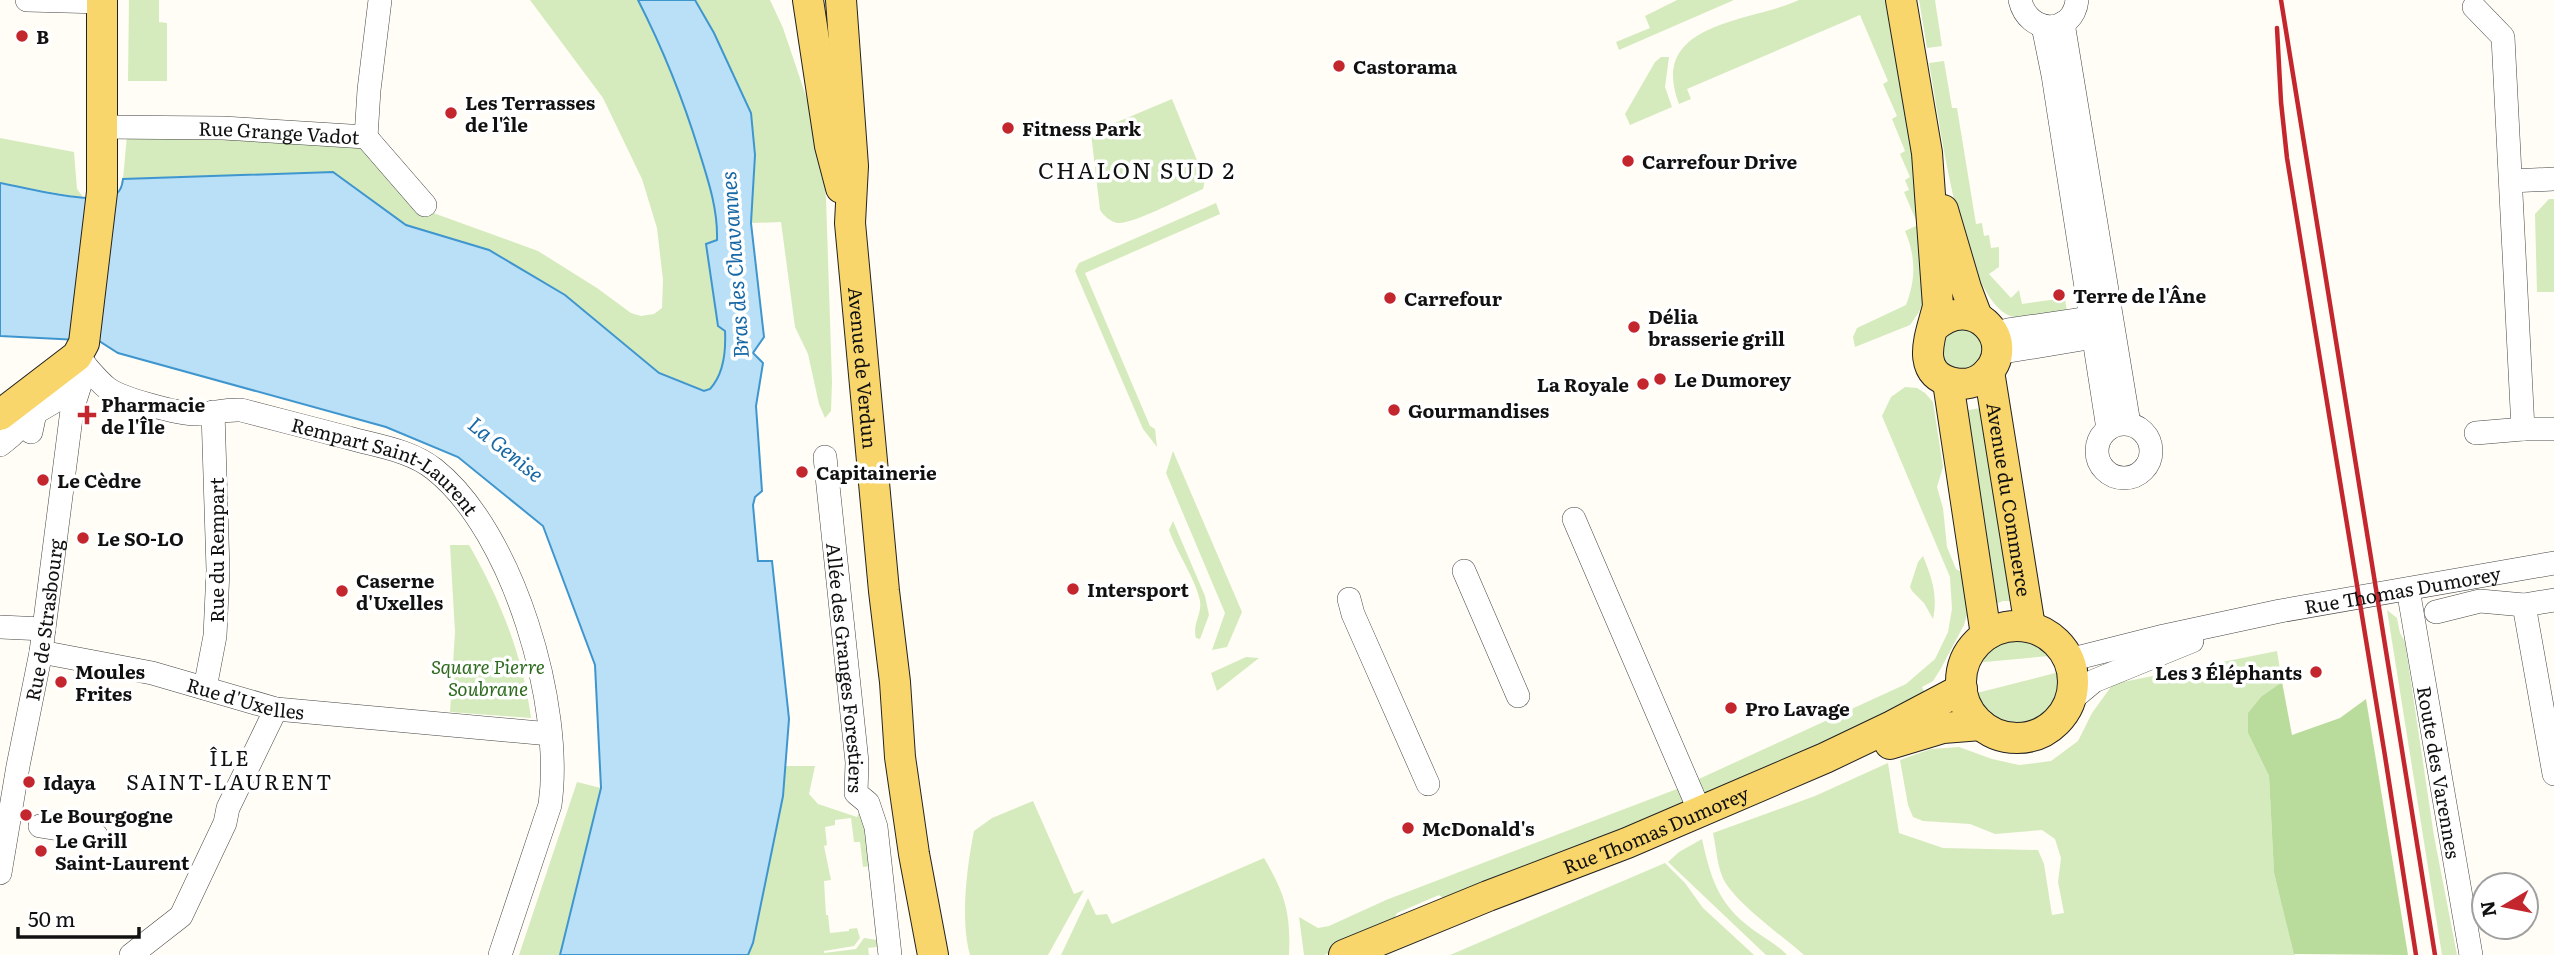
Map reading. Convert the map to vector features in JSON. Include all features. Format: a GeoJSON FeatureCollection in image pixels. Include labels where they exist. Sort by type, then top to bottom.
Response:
{"type":"FeatureCollection","features":[{"type":"Feature","properties":{"kind":"main road","name":"Avenue de Verdun"},"geometry":{"type":"LineString","coordinates":[[808,0],[830,146],[850,223]]}},
{"type":"Feature","properties":{"kind":"main road"},"geometry":{"type":"LineString","coordinates":[[1901,0],[1927,153],[1938,306],[1928,339],[1927,358],[1937,374],[1948,382],[1970,383],[1981,379],[1989,344],[1966,314],[1954,314],[1942,319],[1933,328]]}},
{"type":"Feature","properties":{"kind":"main road"},"geometry":{"type":"LineString","coordinates":[[17,419],[82,355],[102,192],[102,1]]}},
{"type":"Feature","properties":{"kind":"main road","name":"Avenue de Verdun"},"geometry":{"type":"LineString","coordinates":[[844,5],[853,166],[850,223],[884,591],[901,757],[933,955]]}},
{"type":"Feature","properties":{"kind":"main road","name":"Avenue du Commerce"},"geometry":{"type":"LineString","coordinates":[[1927,153],[1966,288],[1989,344],[2029,627]]}},
{"type":"Feature","properties":{"kind":"main road"},"geometry":{"type":"LineString","coordinates":[[1948,382],[1986,635]]}},
{"type":"Feature","properties":{"kind":"main road"},"geometry":{"type":"LineString","coordinates":[[2007,627],[2029,627],[2053,639],[2069,660],[2074,681],[2070,701],[2062,717],[2048,729],[2032,737],[2005,737],[1981,725],[1968,709],[1962,689],[1962,674],[1966,659],[1986,635],[2007,627]]}},
{"type":"Feature","properties":{"kind":"main road","name":"Avenue de Verdun"},"geometry":{"type":"LineString","coordinates":[[895,682],[918,755],[935,896],[947,955]]}},
{"type":"Feature","properties":{"kind":"main road","name":"Rue Thomas Dumorey"},"geometry":{"type":"LineString","coordinates":[[1343,955],[1628,843],[1825,758],[1962,689]]}},
{"type":"Feature","properties":{"kind":"main road","name":"Rue Thomas Dumorey"},"geometry":{"type":"LineString","coordinates":[[1392,955],[1504,910],[1841,762],[1921,733],[1981,725]]}},
{"type":"Feature","properties":{"kind":"street"},"geometry":{"type":"LineString","coordinates":[[27,0],[102,1]]}},
{"type":"Feature","properties":{"kind":"street"},"geometry":{"type":"LineString","coordinates":[[366,136],[380,0]]}},
{"type":"Feature","properties":{"kind":"street"},"geometry":{"type":"LineString","coordinates":[[2021,0],[2027,17],[2053,25],[2074,12],[2077,0]]}},
{"type":"Feature","properties":{"kind":"street"},"geometry":{"type":"LineString","coordinates":[[2474,7],[2504,37],[2523,429]]}},
{"type":"Feature","properties":{"kind":"street"},"geometry":{"type":"LineString","coordinates":[[2053,25],[2119,427],[2092,327],[2055,89],[2053,25]]}},
{"type":"Feature","properties":{"kind":"street","name":"Rue Grange Vadot"},"geometry":{"type":"LineString","coordinates":[[102,127],[223,128],[366,136],[425,205]]}},
{"type":"Feature","properties":{"kind":"street"},"geometry":{"type":"LineString","coordinates":[[2511,181],[2554,179]]}},
{"type":"Feature","properties":{"kind":"street"},"geometry":{"type":"LineString","coordinates":[[1989,344],[2092,327]]}},
{"type":"Feature","properties":{"kind":"street","name":"Rue de Strasbourg"},"geometry":{"type":"LineString","coordinates":[[0,873],[12,823],[7,795],[41,652],[68,433],[82,355]]}},
{"type":"Feature","properties":{"kind":"street","name":"Rempart Saint-Laurent"},"geometry":{"type":"LineString","coordinates":[[82,355],[107,388],[121,397],[187,413],[241,410],[402,452],[433,468],[463,499],[503,564],[530,635],[541,675],[550,734],[553,782],[550,805],[500,955]]}},
{"type":"Feature","properties":{"kind":"street"},"geometry":{"type":"LineString","coordinates":[[0,445],[17,419],[35,414],[78,388]]}},
{"type":"Feature","properties":{"kind":"street","name":"Rue du Rempart"},"geometry":{"type":"LineString","coordinates":[[205,688],[215,636],[218,570],[213,412]]}},
{"type":"Feature","properties":{"kind":"street"},"geometry":{"type":"LineString","coordinates":[[17,419],[68,433]]}},
{"type":"Feature","properties":{"kind":"street"},"geometry":{"type":"LineString","coordinates":[[2476,433],[2554,429]]}},
{"type":"Feature","properties":{"kind":"street","name":"Allée des Granges Forestiers"},"geometry":{"type":"LineString","coordinates":[[825,457],[856,762],[856,793],[868,803],[876,827],[890,955]]}},
{"type":"Feature","properties":{"kind":"street"},"geometry":{"type":"LineString","coordinates":[[1574,519],[1694,798]]}},
{"type":"Feature","properties":{"kind":"street","name":"Rue Thomas Dumorey"},"geometry":{"type":"LineString","coordinates":[[2069,660],[2251,617],[2554,563]]}},
{"type":"Feature","properties":{"kind":"street"},"geometry":{"type":"LineString","coordinates":[[1464,571],[1518,696]]}},
{"type":"Feature","properties":{"kind":"street","name":"Route des Varennes"},"geometry":{"type":"LineString","coordinates":[[2407,589],[2471,955]]}},
{"type":"Feature","properties":{"kind":"street"},"geometry":{"type":"LineString","coordinates":[[1349,598],[1353,614],[1428,784]]}},
{"type":"Feature","properties":{"kind":"street"},"geometry":{"type":"LineString","coordinates":[[2436,612],[2480,601],[2524,605],[2554,600]]}},
{"type":"Feature","properties":{"kind":"street"},"geometry":{"type":"LineString","coordinates":[[2524,605],[2554,774]]}},
{"type":"Feature","properties":{"kind":"street","name":"Rue Thomas Dumorey"},"geometry":{"type":"LineString","coordinates":[[2070,701],[2094,681],[2251,617]]}},
{"type":"Feature","properties":{"kind":"street"},"geometry":{"type":"LineString","coordinates":[[0,627],[44,629]]}},
{"type":"Feature","properties":{"kind":"street","name":"Rue d'Uxelles"},"geometry":{"type":"LineString","coordinates":[[41,652],[152,673],[276,709],[550,734]]}},
{"type":"Feature","properties":{"kind":"street"},"geometry":{"type":"LineString","coordinates":[[131,955],[181,916],[225,823],[228,808],[276,709]]}},
{"type":"Feature","properties":{"kind":"street"},"geometry":{"type":"LineString","coordinates":[[40,826],[96,835]]}},
{"type":"Feature","properties":{"kind":"green space"},"geometry":{"type":"Polygon","coordinates":[[[129,0],[159,0],[159,22],[167,23],[167,81],[128,81],[129,0]]]}},
{"type":"Feature","properties":{"kind":"green space"},"geometry":{"type":"Polygon","coordinates":[[[530,0],[638,0],[656,37],[686,112],[714,206],[717,241],[706,244],[718,325],[725,331],[725,339],[721,369],[711,389],[704,391],[659,373],[565,295],[489,250],[406,225],[333,172],[123,179],[127,135],[359,143],[425,210],[538,251],[631,313],[641,316],[654,314],[662,308],[663,280],[657,228],[642,179],[603,98],[530,0]]]}},
{"type":"Feature","properties":{"kind":"green space"},"geometry":{"type":"Polygon","coordinates":[[[695,0],[770,0],[783,28],[812,114],[820,149],[826,198],[832,382],[831,411],[825,418],[819,404],[808,354],[795,327],[781,222],[751,223],[755,155],[714,33],[695,0]]]}},
{"type":"Feature","properties":{"kind":"green space"},"geometry":{"type":"Polygon","coordinates":[[[1677,0],[1734,0],[1619,50],[1616,42],[1650,28],[1645,16],[1677,0]]]}},
{"type":"Feature","properties":{"kind":"green space"},"geometry":{"type":"Polygon","coordinates":[[[1799,0],[1885,0],[1922,213],[1923,301],[1919,312],[1910,325],[1855,347],[1853,337],[1857,328],[1906,305],[1912,286],[1913,268],[1905,231],[1918,225],[1904,192],[1909,190],[1905,180],[1910,177],[1900,154],[1905,151],[1892,119],[1897,116],[1883,84],[1888,81],[1860,15],[1687,89],[1691,99],[1679,104],[1673,77],[1678,56],[1691,40],[1710,29],[1799,0]]]}},
{"type":"Feature","properties":{"kind":"green space"},"geometry":{"type":"Polygon","coordinates":[[[1919,0],[1935,0],[1942,46],[1927,48],[1919,0]]]}},
{"type":"Feature","properties":{"kind":"green space"},"geometry":{"type":"Polygon","coordinates":[[[1661,57],[1669,57],[1665,87],[1672,107],[1630,125],[1625,114],[1655,62],[1661,57]]]}},
{"type":"Feature","properties":{"kind":"green space"},"geometry":{"type":"Polygon","coordinates":[[[1944,61],[1952,108],[1957,108],[1976,224],[1982,223],[1984,236],[1989,235],[1991,248],[1999,247],[1999,267],[1989,274],[2011,298],[2019,290],[2022,304],[2065,298],[2067,314],[2030,319],[2008,315],[1991,299],[1977,273],[1954,200],[1929,63],[1944,61]]]}},
{"type":"Feature","properties":{"kind":"green space"},"geometry":{"type":"Polygon","coordinates":[[[1172,99],[1205,180],[1203,189],[1136,219],[1118,223],[1113,221],[1100,210],[1091,133],[1172,99]]]}},
{"type":"Feature","properties":{"kind":"green space"},"geometry":{"type":"Polygon","coordinates":[[[0,138],[74,152],[77,189],[83,197],[90,199],[0,183],[0,138]]]}},
{"type":"Feature","properties":{"kind":"green space"},"geometry":{"type":"Polygon","coordinates":[[[2549,199],[2554,199],[2554,292],[2537,292],[2535,214],[2549,199]]]}},
{"type":"Feature","properties":{"kind":"green space"},"geometry":{"type":"Polygon","coordinates":[[[1216,203],[1220,214],[1085,273],[1150,426],[1155,429],[1157,447],[1143,429],[1075,271],[1079,263],[1216,203]]]}},
{"type":"Feature","properties":{"kind":"green space"},"geometry":{"type":"Polygon","coordinates":[[[1947,327],[1983,332],[1984,362],[1964,373],[1943,363],[1942,333],[1947,327]]]}},
{"type":"Feature","properties":{"kind":"green space"},"geometry":{"type":"Polygon","coordinates":[[[1905,387],[1917,388],[1933,402],[1943,467],[1937,487],[1943,508],[1947,547],[1956,569],[1963,573],[1967,615],[1940,670],[1933,681],[1922,687],[1927,698],[1451,903],[1439,895],[1397,913],[1388,930],[1324,955],[1304,955],[1299,917],[1318,928],[1329,926],[1386,900],[1677,789],[1906,684],[1935,659],[1948,632],[1952,609],[1950,577],[1882,416],[1891,397],[1905,387]]]}},
{"type":"Feature","properties":{"kind":"green space"},"geometry":{"type":"Polygon","coordinates":[[[1987,407],[2018,601],[2003,601],[1990,606],[1957,412],[1987,407]]]}},
{"type":"Feature","properties":{"kind":"green space"},"geometry":{"type":"Polygon","coordinates":[[[1173,451],[1242,612],[1227,647],[1212,650],[1225,613],[1166,473],[1173,451]]]}},
{"type":"Feature","properties":{"kind":"green space"},"geometry":{"type":"Polygon","coordinates":[[[1173,521],[1205,596],[1209,615],[1200,639],[1196,638],[1195,633],[1200,601],[1169,530],[1173,521]]]}},
{"type":"Feature","properties":{"kind":"green space","name":"Square Pierre Soubrane"},"geometry":{"type":"Polygon","coordinates":[[[450,545],[469,545],[491,586],[516,650],[531,718],[450,712],[455,632],[450,545]]]}},
{"type":"Feature","properties":{"kind":"green space"},"geometry":{"type":"Polygon","coordinates":[[[1923,556],[1933,587],[1933,619],[1910,587],[1918,562],[1923,556]]]}},
{"type":"Feature","properties":{"kind":"green space"},"geometry":{"type":"Polygon","coordinates":[[[2387,610],[2397,618],[2405,642],[2434,836],[2457,955],[2442,955],[2387,610]]]}},
{"type":"Feature","properties":{"kind":"green space"},"geometry":{"type":"Polygon","coordinates":[[[2021,638],[2036,644],[2049,656],[1973,663],[1994,646],[2021,638]]]}},
{"type":"Feature","properties":{"kind":"green space"},"geometry":{"type":"Polygon","coordinates":[[[2277,651],[2282,682],[2262,696],[2248,733],[2269,776],[2274,873],[2295,955],[1804,955],[1747,907],[1722,876],[1713,833],[1815,796],[1888,763],[1899,833],[1943,848],[2038,850],[2044,864],[2052,915],[2064,913],[2058,882],[2061,858],[2055,839],[2042,830],[1995,834],[1970,824],[1923,821],[1913,817],[1908,805],[1900,760],[1931,749],[1959,747],[2019,765],[2051,761],[2078,741],[2092,713],[2113,684],[2277,651]]]}},
{"type":"Feature","properties":{"kind":"green space"},"geometry":{"type":"Polygon","coordinates":[[[1246,657],[1259,658],[1217,691],[1211,673],[1246,657]]]}},
{"type":"Feature","properties":{"kind":"green space"},"geometry":{"type":"Polygon","coordinates":[[[2059,672],[2061,688],[2053,708],[2037,724],[2017,732],[1996,729],[1987,723],[1969,695],[2059,672]]]}},
{"type":"Feature","properties":{"kind":"green space"},"geometry":{"type":"Polygon","coordinates":[[[2282,682],[2292,735],[2340,718],[2366,699],[2408,955],[2294,954],[2274,873],[2269,776],[2248,733],[2248,713],[2262,696],[2282,682]]]}},
{"type":"Feature","properties":{"kind":"green space"},"geometry":{"type":"Polygon","coordinates":[[[785,766],[815,766],[809,794],[818,804],[857,817],[862,805],[877,865],[863,867],[860,842],[854,842],[851,818],[835,820],[835,825],[825,827],[827,845],[824,846],[831,880],[824,881],[830,933],[857,928],[860,938],[854,946],[824,953],[856,949],[864,938],[884,941],[885,946],[868,948],[869,955],[748,955],[753,943],[783,796],[785,766]]]}},
{"type":"Feature","properties":{"kind":"green space"},"geometry":{"type":"Polygon","coordinates":[[[577,782],[601,788],[560,955],[519,955],[577,782]]]}},
{"type":"Feature","properties":{"kind":"green space"},"geometry":{"type":"Polygon","coordinates":[[[1033,801],[1074,894],[1084,890],[1048,955],[970,955],[965,910],[974,831],[992,818],[1033,801]]]}},
{"type":"Feature","properties":{"kind":"green space"},"geometry":{"type":"Polygon","coordinates":[[[1702,839],[1712,876],[1728,906],[1747,925],[1787,955],[1766,955],[1668,862],[1679,852],[1702,839]]]}},
{"type":"Feature","properties":{"kind":"green space"},"geometry":{"type":"Polygon","coordinates":[[[1264,858],[1277,882],[1288,915],[1289,955],[1061,955],[1088,898],[1096,915],[1107,914],[1112,924],[1264,858]]]}},
{"type":"Feature","properties":{"kind":"green space"},"geometry":{"type":"Polygon","coordinates":[[[1665,863],[1685,883],[1703,908],[1754,955],[1450,955],[1665,863]]]}},
{"type":"Feature","properties":{"kind":"water"},"geometry":{"type":"Polygon","coordinates":[[[638,0],[695,0],[714,33],[751,113],[755,155],[751,223],[764,337],[753,353],[763,363],[756,406],[762,491],[755,497],[753,505],[758,561],[772,561],[789,719],[783,796],[753,943],[748,955],[560,955],[601,788],[595,665],[543,526],[458,457],[386,427],[118,353],[99,341],[0,336],[0,183],[57,194],[101,198],[117,193],[123,179],[333,172],[406,225],[489,250],[565,295],[659,373],[704,391],[710,389],[721,369],[725,346],[725,331],[718,326],[706,244],[717,240],[714,206],[679,93],[638,0]]]}},
{"type":"Feature","properties":{"kind":"railway"},"geometry":{"type":"LineString","coordinates":[[2281,0],[2435,955]]}},
{"type":"Feature","properties":{"kind":"railway"},"geometry":{"type":"LineString","coordinates":[[2277,28],[2287,158],[2416,955]]}},
{"type":"Feature","properties":{"kind":"place","name":"B"},"geometry":{"type":"Point","coordinates":[22,36]}},
{"type":"Feature","properties":{"kind":"place","name":"Castorama"},"geometry":{"type":"Point","coordinates":[1339,66]}},
{"type":"Feature","properties":{"kind":"place","name":"Les Terrasses de l'île"},"geometry":{"type":"Point","coordinates":[451,113]}},
{"type":"Feature","properties":{"kind":"place","name":"Fitness Park"},"geometry":{"type":"Point","coordinates":[1008,128]}},
{"type":"Feature","properties":{"kind":"place","name":"Carrefour Drive"},"geometry":{"type":"Point","coordinates":[1628,161]}},
{"type":"Feature","properties":{"kind":"place","name":"Terre de l'Âne"},"geometry":{"type":"Point","coordinates":[2059,295]}},
{"type":"Feature","properties":{"kind":"place","name":"Carrefour"},"geometry":{"type":"Point","coordinates":[1390,298]}},
{"type":"Feature","properties":{"kind":"place","name":"Délia brasserie grill"},"geometry":{"type":"Point","coordinates":[1634,327]}},
{"type":"Feature","properties":{"kind":"place","name":"Le Dumorey"},"geometry":{"type":"Point","coordinates":[1660,379]}},
{"type":"Feature","properties":{"kind":"place","name":"La Royale"},"geometry":{"type":"Point","coordinates":[1643,384]}},
{"type":"Feature","properties":{"kind":"place","name":"Gourmandises"},"geometry":{"type":"Point","coordinates":[1394,410]}},
{"type":"Feature","properties":{"kind":"place","name":"Pharmacie de l'Île"},"geometry":{"type":"Point","coordinates":[87,415]}},
{"type":"Feature","properties":{"kind":"place","name":"Capitainerie"},"geometry":{"type":"Point","coordinates":[802,472]}},
{"type":"Feature","properties":{"kind":"place","name":"Le Cèdre"},"geometry":{"type":"Point","coordinates":[43,480]}},
{"type":"Feature","properties":{"kind":"place","name":"Le SO-LO"},"geometry":{"type":"Point","coordinates":[83,538]}},
{"type":"Feature","properties":{"kind":"place","name":"Intersport"},"geometry":{"type":"Point","coordinates":[1073,589]}},
{"type":"Feature","properties":{"kind":"place","name":"Caserne d'Uxelles"},"geometry":{"type":"Point","coordinates":[342,591]}},
{"type":"Feature","properties":{"kind":"place","name":"Les 3 Éléphants"},"geometry":{"type":"Point","coordinates":[2316,672]}},
{"type":"Feature","properties":{"kind":"place","name":"Moules Frites"},"geometry":{"type":"Point","coordinates":[61,682]}},
{"type":"Feature","properties":{"kind":"place","name":"Pro Lavage"},"geometry":{"type":"Point","coordinates":[1731,708]}},
{"type":"Feature","properties":{"kind":"place","name":"Idaya"},"geometry":{"type":"Point","coordinates":[29,782]}},
{"type":"Feature","properties":{"kind":"place","name":"Le Bourgogne"},"geometry":{"type":"Point","coordinates":[26,815]}},
{"type":"Feature","properties":{"kind":"place","name":"McDonald's"},"geometry":{"type":"Point","coordinates":[1408,828]}},
{"type":"Feature","properties":{"kind":"place","name":"Le Grill Saint-Laurent"},"geometry":{"type":"Point","coordinates":[41,851]}},
{"type":"Feature","properties":{"kind":"district","name":"CHALON SUD 2"},"geometry":{"type":"Point","coordinates":[1137,169]}},
{"type":"Feature","properties":{"kind":"district","name":"ÎLE SAINT-LAURENT"},"geometry":{"type":"Point","coordinates":[230,768]}},
{"type":"Feature","properties":{"kind":"water label","name":"Bras des Chavannes"},"geometry":{"type":"Point","coordinates":[733,265]}},
{"type":"Feature","properties":{"kind":"water label","name":"La Genise"},"geometry":{"type":"Point","coordinates":[507,448]}}]}
